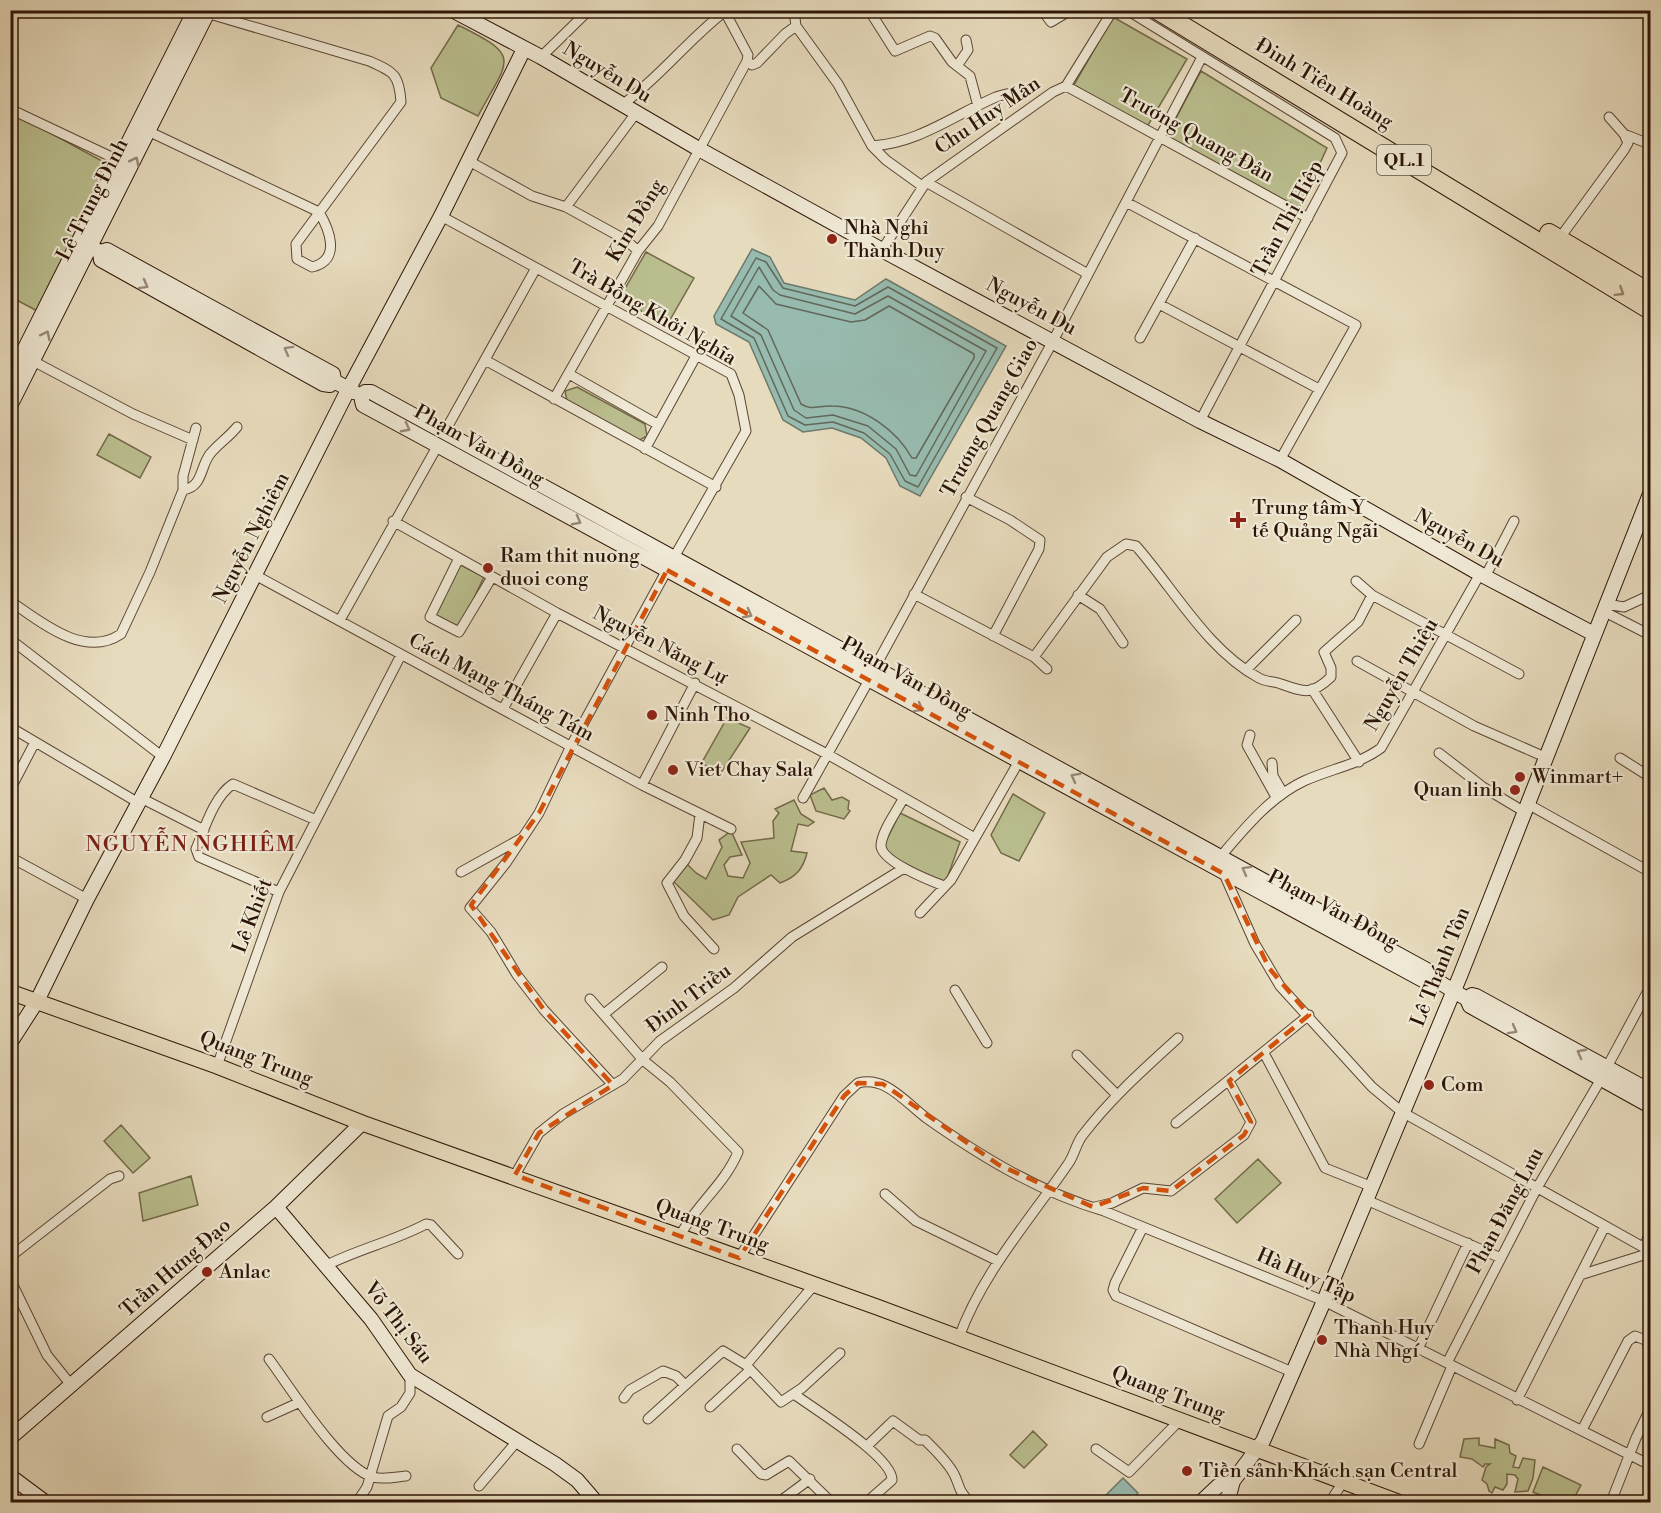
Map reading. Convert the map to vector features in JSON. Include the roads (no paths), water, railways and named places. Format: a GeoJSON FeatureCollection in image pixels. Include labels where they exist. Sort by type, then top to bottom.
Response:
{"type":"FeatureCollection","features":[{"type":"Feature","properties":{"kind":"highway","name":"Đinh Tiên Hoàng"},"geometry":{"type":"LineString","coordinates":[[1158,10],[1650,310]]}},
{"type":"Feature","properties":{"kind":"highway","name":"Đinh Tiên Hoàng"},"geometry":{"type":"LineString","coordinates":[[1181,10],[1650,293]]}},
{"type":"Feature","properties":{"kind":"main road","name":"Quang Trung"},"geometry":{"type":"LineString","coordinates":[[10,992],[217,1066],[362,1123],[515,1175],[959,1337],[1398,1503]]}},
{"type":"Feature","properties":{"kind":"street","name":"Nguyễn Du"},"geometry":{"type":"LineString","coordinates":[[452,10],[542,57],[636,113],[882,250],[1200,421],[1280,460],[1483,575],[1594,634]]}},
{"type":"Feature","properties":{"kind":"street"},"geometry":{"type":"LineString","coordinates":[[542,57],[590,10]]}},
{"type":"Feature","properties":{"kind":"street"},"geometry":{"type":"LineString","coordinates":[[794,10],[796,26],[838,84],[872,146],[886,160],[924,184],[1088,274]]}},
{"type":"Feature","properties":{"kind":"street"},"geometry":{"type":"LineString","coordinates":[[869,10],[896,51],[933,36],[973,82],[978,106]]}},
{"type":"Feature","properties":{"kind":"street"},"geometry":{"type":"LineString","coordinates":[[1042,10],[1051,22],[1071,10]]}},
{"type":"Feature","properties":{"kind":"street","name":"Chu Huy Mân"},"geometry":{"type":"LineString","coordinates":[[882,250],[924,184],[1066,86],[1113,10]]}},
{"type":"Feature","properties":{"kind":"street"},"geometry":{"type":"LineString","coordinates":[[1127,10],[1202,57]]}},
{"type":"Feature","properties":{"kind":"street"},"geometry":{"type":"LineString","coordinates":[[150,132],[319,212],[330,231],[331,244],[321,263],[307,266],[297,259],[296,244],[319,212],[401,102],[399,83],[392,71],[369,61],[203,11]]}},
{"type":"Feature","properties":{"kind":"street","name":"Lê Trung Đình"},"geometry":{"type":"LineString","coordinates":[[10,378],[91,247],[120,161],[166,84],[203,11]]}},
{"type":"Feature","properties":{"kind":"street"},"geometry":{"type":"LineString","coordinates":[[622,105],[652,82],[694,35],[724,11],[748,55],[747,61],[752,65],[757,63],[796,26]]}},
{"type":"Feature","properties":{"kind":"street"},"geometry":{"type":"LineString","coordinates":[[957,66],[968,50],[966,40]]}},
{"type":"Feature","properties":{"kind":"street","name":"Nguyễn Nghiêm"},"geometry":{"type":"LineString","coordinates":[[10,1043],[37,1001],[348,390],[441,216],[524,49]]}},
{"type":"Feature","properties":{"kind":"street","name":"Trương Quang Giao"},"geometry":{"type":"LineString","coordinates":[[803,798],[1053,341],[1202,57]]}},
{"type":"Feature","properties":{"kind":"street","name":"Trần Thị Hiệp"},"geometry":{"type":"LineString","coordinates":[[1200,421],[1238,346],[1340,161],[1340,145],[1335,138],[1202,57]]}},
{"type":"Feature","properties":{"kind":"street","name":"Kim Đồng"},"geometry":{"type":"LineString","coordinates":[[554,399],[638,251],[658,226],[698,148],[747,61]]}},
{"type":"Feature","properties":{"kind":"street","name":"Lê Trung Đình"},"geometry":{"type":"LineString","coordinates":[[12,398],[150,132],[166,84]]}},
{"type":"Feature","properties":{"kind":"street","name":"Trương Quang Đản"},"geometry":{"type":"LineString","coordinates":[[1066,86],[1308,219]]}},
{"type":"Feature","properties":{"kind":"street"},"geometry":{"type":"LineString","coordinates":[[872,146],[895,144],[924,134],[997,96],[1023,90]]}},
{"type":"Feature","properties":{"kind":"street"},"geometry":{"type":"LineString","coordinates":[[10,109],[120,161]]}},
{"type":"Feature","properties":{"kind":"street"},"geometry":{"type":"LineString","coordinates":[[566,207],[636,113]]}},
{"type":"Feature","properties":{"kind":"street"},"geometry":{"type":"LineString","coordinates":[[1559,240],[1628,142],[1609,117]]}},
{"type":"Feature","properties":{"kind":"street"},"geometry":{"type":"LineString","coordinates":[[1624,134],[1644,142],[1650,139]]}},
{"type":"Feature","properties":{"kind":"street"},"geometry":{"type":"LineString","coordinates":[[469,160],[532,196],[566,207],[626,240],[638,251]]}},
{"type":"Feature","properties":{"kind":"street"},"geometry":{"type":"LineString","coordinates":[[1126,202],[1356,326],[1280,460]]}},
{"type":"Feature","properties":{"kind":"street","name":"Trà Bồng Khởi Nghĩa"},"geometry":{"type":"LineString","coordinates":[[441,216],[731,374],[739,395],[746,431],[624,648],[525,837],[471,905],[470,910],[491,932],[517,975],[544,1010],[613,1085]]}},
{"type":"Feature","properties":{"kind":"street"},"geometry":{"type":"LineString","coordinates":[[1140,338],[1195,238]]}},
{"type":"Feature","properties":{"kind":"street","name":"Phạm Văn Đồng"},"geometry":{"type":"LineString","coordinates":[[91,247],[107,250],[333,374],[334,381],[361,396],[363,405],[441,439],[872,675],[1018,763],[1168,835],[1221,856],[1314,915],[1432,985],[1439,982],[1467,999],[1476,996],[1604,1073],[1650,1106]]}},
{"type":"Feature","properties":{"kind":"street"},"geometry":{"type":"LineString","coordinates":[[340,620],[393,521],[536,268]]}},
{"type":"Feature","properties":{"kind":"street"},"geometry":{"type":"LineString","coordinates":[[1159,304],[1319,389]]}},
{"type":"Feature","properties":{"kind":"street"},"geometry":{"type":"LineString","coordinates":[[645,449],[696,356]]}},
{"type":"Feature","properties":{"kind":"street"},"geometry":{"type":"LineString","coordinates":[[485,360],[716,487]]}},
{"type":"Feature","properties":{"kind":"street"},"geometry":{"type":"LineString","coordinates":[[33,361],[134,414],[193,440]]}},
{"type":"Feature","properties":{"kind":"street"},"geometry":{"type":"LineString","coordinates":[[569,374],[657,424]]}},
{"type":"Feature","properties":{"kind":"street"},"geometry":{"type":"LineString","coordinates":[[183,490],[192,489],[198,482],[208,456],[237,427]]}},
{"type":"Feature","properties":{"kind":"street"},"geometry":{"type":"LineString","coordinates":[[10,601],[69,637],[100,643],[112,640],[121,634],[146,582],[183,490],[183,477],[196,428]]}},
{"type":"Feature","properties":{"kind":"street"},"geometry":{"type":"LineString","coordinates":[[966,497],[1010,520],[1040,540],[1039,549],[993,636]]}},
{"type":"Feature","properties":{"kind":"street","name":"Lê Thánh Tôn"},"geometry":{"type":"LineString","coordinates":[[1233,1481],[1258,1451],[1324,1300],[1453,990],[1650,498]]}},
{"type":"Feature","properties":{"kind":"street","name":"Nguyễn Năng Lự"},"geometry":{"type":"LineString","coordinates":[[393,521],[557,613],[695,683],[827,754],[973,837]]}},
{"type":"Feature","properties":{"kind":"street","name":"Nguyễn Thiệu"},"geometry":{"type":"LineString","coordinates":[[1221,856],[1280,795],[1305,780],[1359,762],[1381,748],[1514,521]]}},
{"type":"Feature","properties":{"kind":"street"},"geometry":{"type":"LineString","coordinates":[[1034,657],[1115,549],[1126,544],[1136,546],[1179,604],[1222,649],[1260,679],[1279,683],[1298,692],[1312,689],[1325,682],[1332,673],[1324,652],[1359,622],[1372,595]]}},
{"type":"Feature","properties":{"kind":"street"},"geometry":{"type":"LineString","coordinates":[[459,558],[430,617],[459,632],[492,577]]}},
{"type":"Feature","properties":{"kind":"street","name":"Cách Mạng Tháng Tám"},"geometry":{"type":"LineString","coordinates":[[255,575],[642,785],[731,830]]}},
{"type":"Feature","properties":{"kind":"street"},"geometry":{"type":"LineString","coordinates":[[1356,581],[1372,595],[1519,674]]}},
{"type":"Feature","properties":{"kind":"street"},"geometry":{"type":"LineString","coordinates":[[914,594],[1034,657],[1047,669]]}},
{"type":"Feature","properties":{"kind":"street"},"geometry":{"type":"LineString","coordinates":[[1606,608],[1624,607],[1650,595]]}},
{"type":"Feature","properties":{"kind":"street"},"geometry":{"type":"LineString","coordinates":[[1078,596],[1100,609],[1123,643]]}},
{"type":"Feature","properties":{"kind":"street"},"geometry":{"type":"LineString","coordinates":[[1606,608],[1650,635]]}},
{"type":"Feature","properties":{"kind":"street"},"geometry":{"type":"LineString","coordinates":[[503,709],[557,613]]}},
{"type":"Feature","properties":{"kind":"street"},"geometry":{"type":"LineString","coordinates":[[1247,669],[1296,620]]}},
{"type":"Feature","properties":{"kind":"street"},"geometry":{"type":"LineString","coordinates":[[10,639],[163,757]]}},
{"type":"Feature","properties":{"kind":"street","name":"Lê Khiết"},"geometry":{"type":"LineString","coordinates":[[217,1066],[279,892],[401,655]]}},
{"type":"Feature","properties":{"kind":"street"},"geometry":{"type":"LineString","coordinates":[[1357,661],[1474,726],[1545,757]]}},
{"type":"Feature","properties":{"kind":"street","name":"Phạm Văn Đồng"},"geometry":{"type":"LineString","coordinates":[[872,675],[1023,748],[1168,835],[1224,874],[1314,915]]}},
{"type":"Feature","properties":{"kind":"street"},"geometry":{"type":"LineString","coordinates":[[642,785],[695,683]]}},
{"type":"Feature","properties":{"kind":"street"},"geometry":{"type":"LineString","coordinates":[[1312,689],[1359,762]]}},
{"type":"Feature","properties":{"kind":"street"},"geometry":{"type":"LineString","coordinates":[[10,727],[139,800],[204,830]]}},
{"type":"Feature","properties":{"kind":"street"},"geometry":{"type":"LineString","coordinates":[[1250,735],[1247,745],[1280,795]]}},
{"type":"Feature","properties":{"kind":"street"},"geometry":{"type":"LineString","coordinates":[[10,790],[36,742]]}},
{"type":"Feature","properties":{"kind":"street"},"geometry":{"type":"LineString","coordinates":[[920,913],[951,880],[973,837],[1018,763],[1023,748]]}},
{"type":"Feature","properties":{"kind":"street"},"geometry":{"type":"LineString","coordinates":[[1439,753],[1483,787],[1650,872]]}},
{"type":"Feature","properties":{"kind":"street"},"geometry":{"type":"LineString","coordinates":[[1620,758],[1650,777]]}},
{"type":"Feature","properties":{"kind":"street"},"geometry":{"type":"LineString","coordinates":[[1272,763],[1273,776],[1280,795]]}},
{"type":"Feature","properties":{"kind":"street"},"geometry":{"type":"LineString","coordinates":[[279,892],[199,856],[196,849],[204,830],[224,792],[233,784],[316,820]]}},
{"type":"Feature","properties":{"kind":"street"},"geometry":{"type":"LineString","coordinates":[[903,799],[881,846],[884,853],[904,868],[944,886]]}},
{"type":"Feature","properties":{"kind":"street"},"geometry":{"type":"LineString","coordinates":[[700,814],[697,838],[685,860],[667,883],[684,916],[714,949]]}},
{"type":"Feature","properties":{"kind":"street"},"geometry":{"type":"LineString","coordinates":[[461,872],[525,837]]}},
{"type":"Feature","properties":{"kind":"street"},"geometry":{"type":"LineString","coordinates":[[10,857],[87,899]]}},
{"type":"Feature","properties":{"kind":"street","name":"Đinh Triều"},"geometry":{"type":"LineString","coordinates":[[515,1175],[539,1133],[563,1114],[613,1085],[643,1060],[660,1041],[748,977],[777,948],[904,868]]}},
{"type":"Feature","properties":{"kind":"street"},"geometry":{"type":"LineString","coordinates":[[1224,874],[1255,944],[1289,997],[1309,1015],[1372,1087],[1402,1112],[1648,1250]]}},
{"type":"Feature","properties":{"kind":"street"},"geometry":{"type":"LineString","coordinates":[[604,1014],[662,967]]}},
{"type":"Feature","properties":{"kind":"street","name":"Phan Đăng Lưu"},"geometry":{"type":"LineString","coordinates":[[1419,1444],[1450,1364],[1501,1258],[1537,1188],[1604,1073],[1650,987]]}},
{"type":"Feature","properties":{"kind":"street"},"geometry":{"type":"LineString","coordinates":[[955,990],[987,1043]]}},
{"type":"Feature","properties":{"kind":"street"},"geometry":{"type":"LineString","coordinates":[[590,999],[643,1060],[670,1082],[738,1152],[716,1186],[690,1217],[680,1236]]}},
{"type":"Feature","properties":{"kind":"street"},"geometry":{"type":"LineString","coordinates":[[1641,1004],[1650,1009]]}},
{"type":"Feature","properties":{"kind":"street"},"geometry":{"type":"LineString","coordinates":[[1176,1123],[1309,1015]]}},
{"type":"Feature","properties":{"kind":"street"},"geometry":{"type":"LineString","coordinates":[[959,1337],[976,1297],[998,1261],[1070,1162],[1080,1138],[1116,1094],[1178,1038]]}},
{"type":"Feature","properties":{"kind":"street"},"geometry":{"type":"LineString","coordinates":[[1264,1053],[1325,1168],[1367,1193],[1501,1258]]}},
{"type":"Feature","properties":{"kind":"street"},"geometry":{"type":"LineString","coordinates":[[1077,1055],[1116,1094]]}},
{"type":"Feature","properties":{"kind":"street","name":"Phạm Văn Đồng"},"geometry":{"type":"LineString","coordinates":[[1604,1073],[1650,1091]]}},
{"type":"Feature","properties":{"kind":"street"},"geometry":{"type":"LineString","coordinates":[[1093,1208],[1112,1203],[1143,1188],[1171,1191],[1244,1135],[1251,1122],[1229,1081]]}},
{"type":"Feature","properties":{"kind":"street","name":"Hà Huy Tập"},"geometry":{"type":"LineString","coordinates":[[739,1258],[844,1096],[858,1083],[883,1084],[925,1117],[999,1165],[1067,1200],[1104,1211],[1324,1300],[1517,1400],[1650,1465]]}},
{"type":"Feature","properties":{"kind":"street","name":"Trần Hưng Đạo"},"geometry":{"type":"LineString","coordinates":[[10,1438],[276,1207],[362,1123]]}},
{"type":"Feature","properties":{"kind":"street"},"geometry":{"type":"LineString","coordinates":[[10,1257],[110,1179],[119,1176]]}},
{"type":"Feature","properties":{"kind":"street"},"geometry":{"type":"LineString","coordinates":[[885,1194],[916,1221],[998,1261]]}},
{"type":"Feature","properties":{"kind":"street","name":"Võ Thị Sáu"},"geometry":{"type":"LineString","coordinates":[[276,1207],[371,1319],[410,1375],[518,1440],[577,1480],[596,1503]]}},
{"type":"Feature","properties":{"kind":"street"},"geometry":{"type":"LineString","coordinates":[[327,1265],[376,1244],[397,1239],[426,1224],[430,1225],[458,1254]]}},
{"type":"Feature","properties":{"kind":"street"},"geometry":{"type":"LineString","coordinates":[[1517,1400],[1605,1226]]}},
{"type":"Feature","properties":{"kind":"street"},"geometry":{"type":"LineString","coordinates":[[1142,1228],[1114,1283],[1113,1290],[1116,1296],[1292,1372]]}},
{"type":"Feature","properties":{"kind":"street"},"geometry":{"type":"LineString","coordinates":[[1648,1250],[1650,1233]]}},
{"type":"Feature","properties":{"kind":"street"},"geometry":{"type":"LineString","coordinates":[[1418,1349],[1468,1243]]}},
{"type":"Feature","properties":{"kind":"street"},"geometry":{"type":"LineString","coordinates":[[1581,1275],[1648,1250]]}},
{"type":"Feature","properties":{"kind":"street"},"geometry":{"type":"LineString","coordinates":[[10,1279],[46,1355],[71,1385]]}},
{"type":"Feature","properties":{"kind":"street"},"geometry":{"type":"LineString","coordinates":[[710,1407],[747,1368],[814,1285]]}},
{"type":"Feature","properties":{"kind":"street"},"geometry":{"type":"LineString","coordinates":[[1582,1430],[1628,1341],[1635,1336],[1650,1342]]}},
{"type":"Feature","properties":{"kind":"street"},"geometry":{"type":"LineString","coordinates":[[648,1419],[723,1351],[747,1368],[781,1402],[794,1394],[840,1353]]}},
{"type":"Feature","properties":{"kind":"street"},"geometry":{"type":"LineString","coordinates":[[269,1359],[298,1403],[341,1454],[370,1477],[406,1476]]}},
{"type":"Feature","properties":{"kind":"street"},"geometry":{"type":"LineString","coordinates":[[624,1398],[630,1390],[663,1371],[676,1376],[685,1384]]}},
{"type":"Feature","properties":{"kind":"street"},"geometry":{"type":"LineString","coordinates":[[357,1503],[370,1477],[388,1416],[402,1407],[410,1393],[410,1375]]}},
{"type":"Feature","properties":{"kind":"street"},"geometry":{"type":"LineString","coordinates":[[794,1394],[880,1456],[893,1476],[892,1480],[867,1503]]}},
{"type":"Feature","properties":{"kind":"street"},"geometry":{"type":"LineString","coordinates":[[267,1417],[298,1403]]}},
{"type":"Feature","properties":{"kind":"street"},"geometry":{"type":"LineString","coordinates":[[1611,1503],[1629,1455],[1650,1410]]}},
{"type":"Feature","properties":{"kind":"street"},"geometry":{"type":"LineString","coordinates":[[1096,1449],[1129,1472],[1180,1420]]}},
{"type":"Feature","properties":{"kind":"street"},"geometry":{"type":"LineString","coordinates":[[867,1446],[893,1421],[909,1434],[925,1440],[955,1475],[960,1493],[970,1503]]}},
{"type":"Feature","properties":{"kind":"street"},"geometry":{"type":"LineString","coordinates":[[479,1486],[518,1440]]}},
{"type":"Feature","properties":{"kind":"street"},"geometry":{"type":"LineString","coordinates":[[737,1449],[761,1474],[766,1474],[789,1461],[810,1479],[831,1503]]}},
{"type":"Feature","properties":{"kind":"street"},"geometry":{"type":"LineString","coordinates":[[10,1476],[45,1503]]}},
{"type":"Feature","properties":{"kind":"street"},"geometry":{"type":"LineString","coordinates":[[779,1503],[810,1479]]}},
{"type":"Feature","properties":{"kind":"street"},"geometry":{"type":"LineString","coordinates":[[1201,1503],[1218,1486],[1233,1481]]}},
{"type":"Feature","properties":{"kind":"street"},"geometry":{"type":"LineString","coordinates":[[1222,1503],[1229,1496],[1233,1481]]}},
{"type":"Feature","properties":{"kind":"street"},"geometry":{"type":"LineString","coordinates":[[1330,1503],[1343,1482]]}},
{"type":"Feature","properties":{"kind":"water"},"geometry":{"type":"Polygon","coordinates":[[[752,249],[770,257],[784,283],[855,300],[886,279],[1006,346],[920,496],[900,486],[886,458],[861,438],[832,428],[803,432],[783,420],[749,342],[716,324],[714,316],[752,249]]]}},
{"type":"Feature","properties":{"kind":"water"},"geometry":{"type":"Polygon","coordinates":[[[1123,1478],[1138,1493],[1129,1502],[1099,1502],[1123,1478]]]}},
{"type":"Feature","properties":{"kind":"place","name":"Nhà Nghỉ Thành Duy"},"geometry":{"type":"Point","coordinates":[832,239]}},
{"type":"Feature","properties":{"kind":"place","name":"Trung tâm Y tế Quảng Ngãi"},"geometry":{"type":"Point","coordinates":[1238,520]}},
{"type":"Feature","properties":{"kind":"place","name":"Ram thit nuong duoi cong"},"geometry":{"type":"Point","coordinates":[488,568]}},
{"type":"Feature","properties":{"kind":"place","name":"Ninh Tho"},"geometry":{"type":"Point","coordinates":[652,715]}},
{"type":"Feature","properties":{"kind":"place","name":"Viet Chay Sala"},"geometry":{"type":"Point","coordinates":[673,770]}},
{"type":"Feature","properties":{"kind":"place","name":"Winmart+"},"geometry":{"type":"Point","coordinates":[1520,777]}},
{"type":"Feature","properties":{"kind":"place","name":"Quan linh"},"geometry":{"type":"Point","coordinates":[1515,790]}},
{"type":"Feature","properties":{"kind":"place","name":"Com"},"geometry":{"type":"Point","coordinates":[1429,1085]}},
{"type":"Feature","properties":{"kind":"place","name":"Anlac"},"geometry":{"type":"Point","coordinates":[207,1272]}},
{"type":"Feature","properties":{"kind":"place","name":"Thanh Huy Nhà Nhgí"},"geometry":{"type":"Point","coordinates":[1322,1340]}},
{"type":"Feature","properties":{"kind":"place","name":"Tiền sảnh Khách sạn Central"},"geometry":{"type":"Point","coordinates":[1187,1471]}},
{"type":"Feature","properties":{"kind":"district","name":"NGUYỄN NGHIÊM"},"geometry":{"type":"Point","coordinates":[191,844]}}]}
